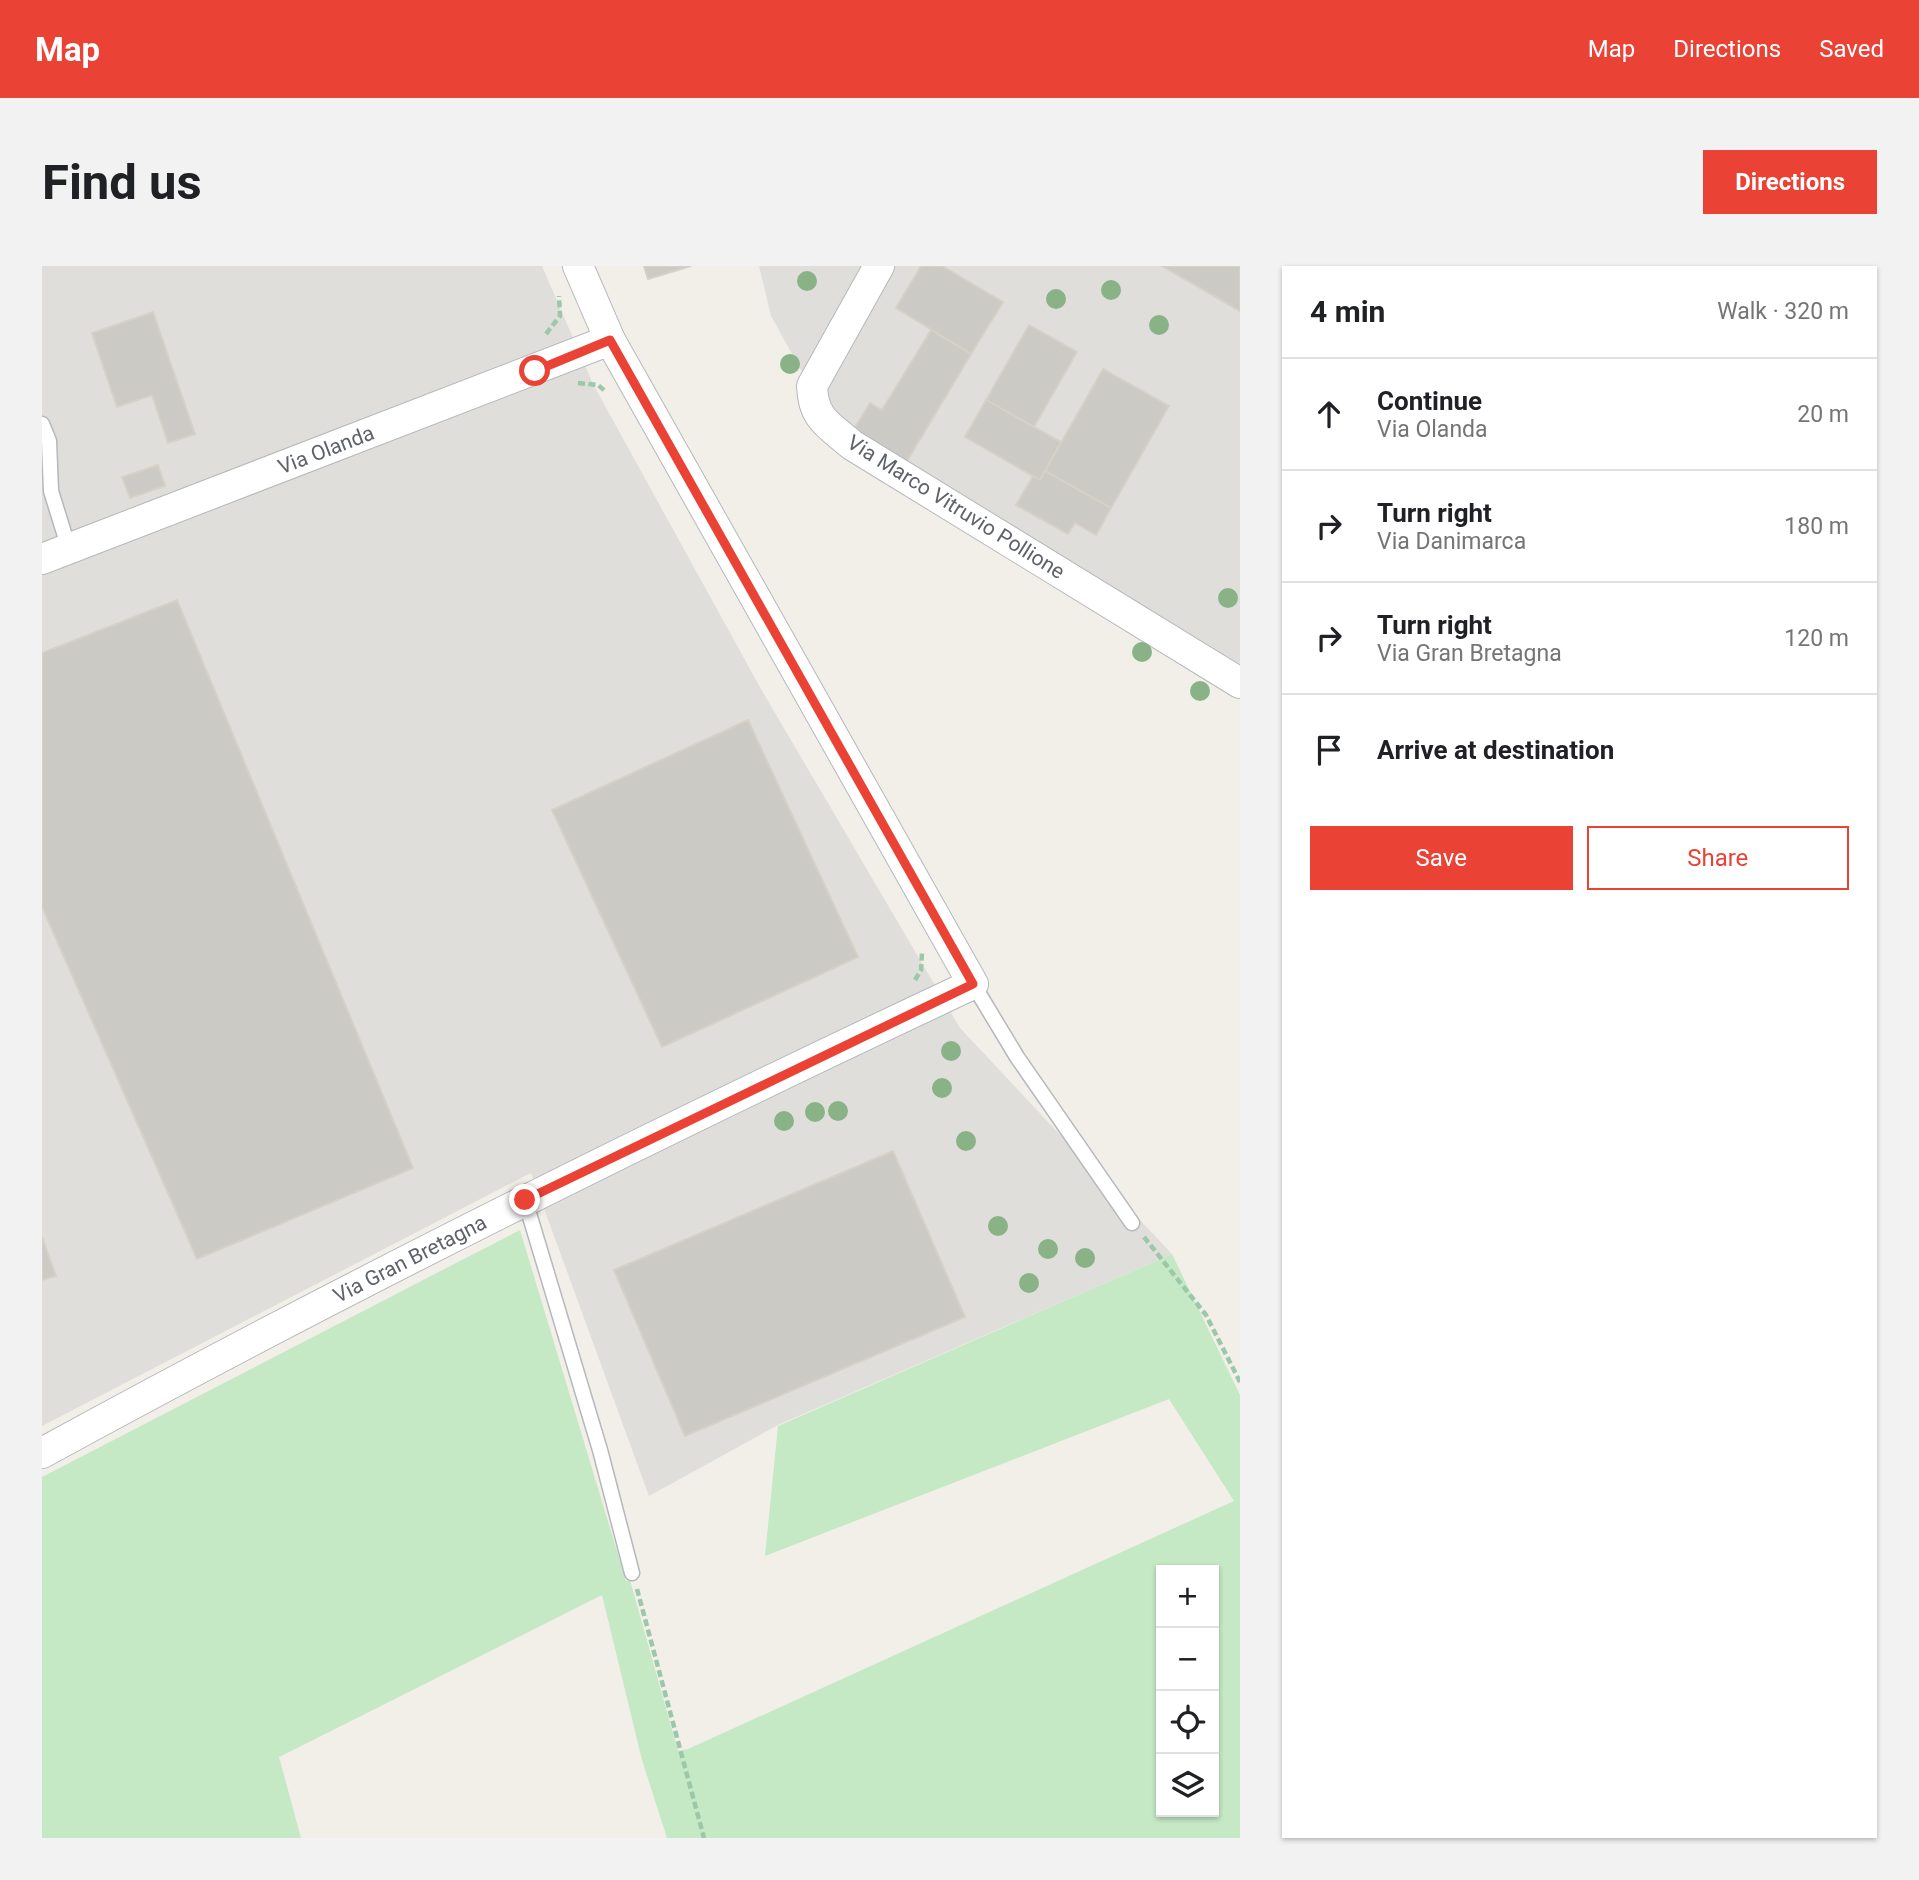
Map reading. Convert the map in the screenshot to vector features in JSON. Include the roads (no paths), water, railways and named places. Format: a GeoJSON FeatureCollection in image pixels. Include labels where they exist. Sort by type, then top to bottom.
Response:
{"type":"FeatureCollection","features":[{"type":"Feature","properties":{"kind":"street"},"geometry":{"type":"LineString","coordinates":[[578,266],[610,340],[973,984]]}},
{"type":"Feature","properties":{"kind":"street","name":"Via Marco Vitruvio Pollione"},"geometry":{"type":"LineString","coordinates":[[879,266],[812,386],[813,403],[822,419],[852,445],[1240,683]]}},
{"type":"Feature","properties":{"kind":"street","name":"Via Olanda"},"geometry":{"type":"LineString","coordinates":[[56,554],[610,340]]}},
{"type":"Feature","properties":{"kind":"street","name":"Via Gran Bretagna"},"geometry":{"type":"LineString","coordinates":[[42,1453],[152,1393],[525,1200],[973,984]]}},
{"type":"Feature","properties":{"kind":"lane"},"geometry":{"type":"LineString","coordinates":[[42,424],[49,441],[56,554]]}},
{"type":"Feature","properties":{"kind":"lane"},"geometry":{"type":"LineString","coordinates":[[973,984],[1017,1058],[1132,1223]]}},
{"type":"Feature","properties":{"kind":"lane"},"geometry":{"type":"LineString","coordinates":[[525,1200],[600,1450],[632,1573]]}}]}
